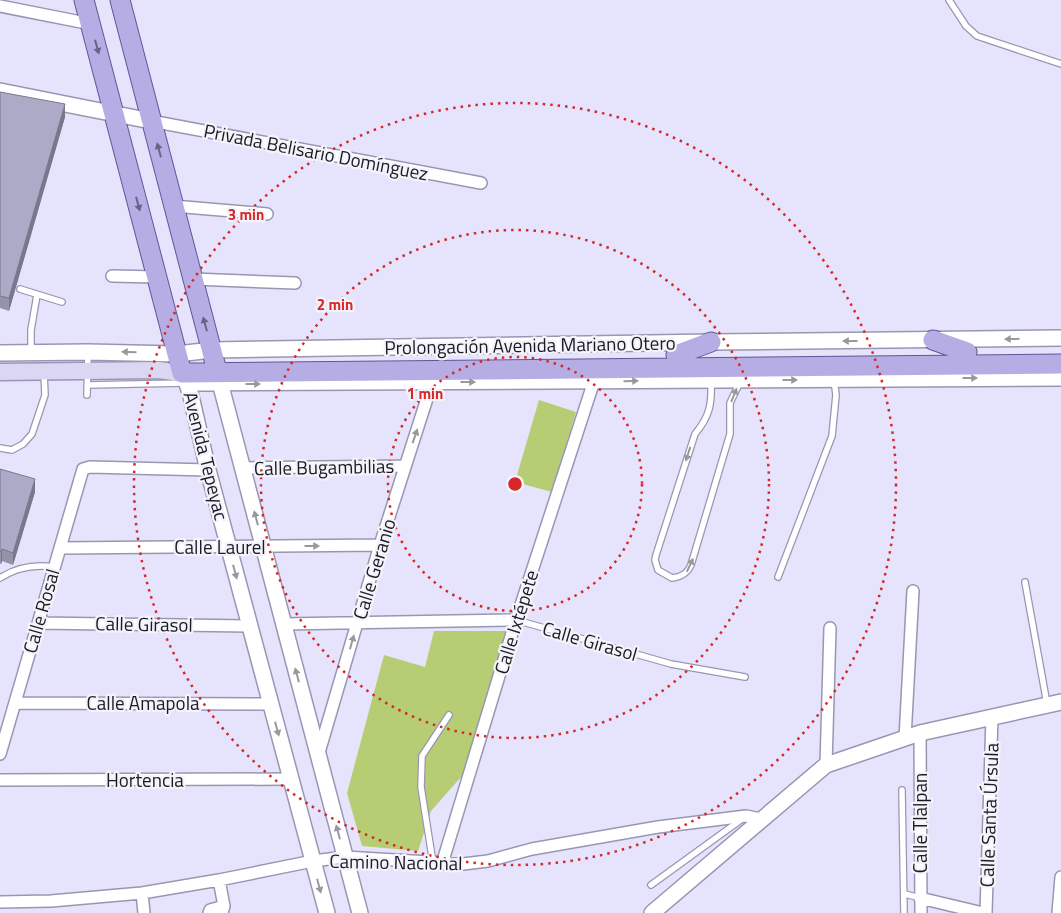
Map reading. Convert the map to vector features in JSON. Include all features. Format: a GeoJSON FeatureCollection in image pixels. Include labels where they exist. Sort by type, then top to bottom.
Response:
{"type":"FeatureCollection","features":[{"type":"Feature","properties":{"kind":"main road","name":"Avenida Tepeyac"},"geometry":{"type":"LineString","coordinates":[[84,0],[182,368]]}},
{"type":"Feature","properties":{"kind":"main road","name":"Avenida Tepeyac"},"geometry":{"type":"LineString","coordinates":[[120,0],[216,366]]}},
{"type":"Feature","properties":{"kind":"main road"},"geometry":{"type":"LineString","coordinates":[[933,340],[966,359]]}},
{"type":"Feature","properties":{"kind":"main road"},"geometry":{"type":"LineString","coordinates":[[676,361],[711,342]]}},
{"type":"Feature","properties":{"kind":"main road","name":"Prolongación Avenida Mariano Otero"},"geometry":{"type":"LineString","coordinates":[[966,359],[1061,351]]}},
{"type":"Feature","properties":{"kind":"main road","name":"Prolongación Avenida Mariano Otero"},"geometry":{"type":"LineString","coordinates":[[0,372],[44,372],[87,378],[216,366],[966,359],[1061,364]]}},
{"type":"Feature","properties":{"kind":"main road"},"geometry":{"type":"LineString","coordinates":[[929,379],[966,359]]}},
{"type":"Feature","properties":{"kind":"main road"},"geometry":{"type":"LineString","coordinates":[[676,361],[711,380]]}},
{"type":"Feature","properties":{"kind":"street"},"geometry":{"type":"LineString","coordinates":[[0,6],[91,24]]}},
{"type":"Feature","properties":{"kind":"street"},"geometry":{"type":"LineString","coordinates":[[0,91],[151,120]]}},
{"type":"Feature","properties":{"kind":"street","name":"Privada Belisario Domínguez"},"geometry":{"type":"LineString","coordinates":[[151,120],[481,183]]}},
{"type":"Feature","properties":{"kind":"street"},"geometry":{"type":"LineString","coordinates":[[174,206],[266,214]]}},
{"type":"Feature","properties":{"kind":"street"},"geometry":{"type":"LineString","coordinates":[[112,276],[157,277]]}},
{"type":"Feature","properties":{"kind":"street"},"geometry":{"type":"LineString","coordinates":[[193,279],[295,282]]}},
{"type":"Feature","properties":{"kind":"street","name":"Prolongación Avenida Mariano Otero"},"geometry":{"type":"LineString","coordinates":[[216,366],[711,342],[1061,338]]}},
{"type":"Feature","properties":{"kind":"street","name":"Prolongación Avenida Mariano Otero"},"geometry":{"type":"LineString","coordinates":[[0,353],[88,352],[182,368]]}},
{"type":"Feature","properties":{"kind":"street","name":"Prolongación Avenida Mariano Otero"},"geometry":{"type":"LineString","coordinates":[[216,366],[432,383],[1061,378]]}},
{"type":"Feature","properties":{"kind":"street","name":"Avenida Tepeyac"},"geometry":{"type":"LineString","coordinates":[[216,366],[360,913]]}},
{"type":"Feature","properties":{"kind":"street","name":"Avenida Tepeyac"},"geometry":{"type":"LineString","coordinates":[[182,368],[249,626],[327,913]]}},
{"type":"Feature","properties":{"kind":"street","name":"Calle Ixtépete"},"geometry":{"type":"LineString","coordinates":[[438,864],[594,381]]}},
{"type":"Feature","properties":{"kind":"street","name":"Calle Geranio"},"geometry":{"type":"LineString","coordinates":[[318,756],[404,466],[432,383]]}},
{"type":"Feature","properties":{"kind":"street","name":"Calle Bugambilias"},"geometry":{"type":"LineString","coordinates":[[242,468],[404,466]]}},
{"type":"Feature","properties":{"kind":"street","name":"Calle Rosal"},"geometry":{"type":"LineString","coordinates":[[0,754],[83,469],[90,467],[208,470]]}},
{"type":"Feature","properties":{"kind":"street","name":"Calle Laurel"},"geometry":{"type":"LineString","coordinates":[[60,548],[380,545]]}},
{"type":"Feature","properties":{"kind":"street"},"geometry":{"type":"LineString","coordinates":[[905,738],[913,590]]}},
{"type":"Feature","properties":{"kind":"street","name":"Calle Girasol"},"geometry":{"type":"LineString","coordinates":[[284,624],[516,620]]}},
{"type":"Feature","properties":{"kind":"street","name":"Calle Girasol"},"geometry":{"type":"LineString","coordinates":[[38,623],[249,626]]}},
{"type":"Feature","properties":{"kind":"street"},"geometry":{"type":"LineString","coordinates":[[826,765],[830,628]]}},
{"type":"Feature","properties":{"kind":"street","name":"Calle Amapola"},"geometry":{"type":"LineString","coordinates":[[15,703],[270,704]]}},
{"type":"Feature","properties":{"kind":"street"},"geometry":{"type":"LineString","coordinates":[[652,913],[826,765],[920,733],[1054,703]]}},
{"type":"Feature","properties":{"kind":"street","name":"Calle Santa Úrsula"},"geometry":{"type":"LineString","coordinates":[[984,913],[992,716]]}},
{"type":"Feature","properties":{"kind":"street","name":"Calle Tlalpan"},"geometry":{"type":"LineString","coordinates":[[920,733],[921,913]]}},
{"type":"Feature","properties":{"kind":"street","name":"Hortencia"},"geometry":{"type":"LineString","coordinates":[[0,780],[291,779]]}},
{"type":"Feature","properties":{"kind":"street","name":"Camino Nacional"},"geometry":{"type":"LineString","coordinates":[[0,902],[51,901],[142,892],[219,880],[313,861],[345,858],[463,864],[488,861],[532,849],[658,827],[746,816],[761,819]]}},
{"type":"Feature","properties":{"kind":"street"},"geometry":{"type":"LineString","coordinates":[[1058,913],[1061,877]]}},
{"type":"Feature","properties":{"kind":"street"},"geometry":{"type":"LineString","coordinates":[[209,913],[210,910],[223,910],[219,880]]}},
{"type":"Feature","properties":{"kind":"street"},"geometry":{"type":"LineString","coordinates":[[142,892],[144,913]]}},
{"type":"Feature","properties":{"kind":"street"},"geometry":{"type":"LineString","coordinates":[[920,898],[984,913]]}},
{"type":"Feature","properties":{"kind":"lane"},"geometry":{"type":"LineString","coordinates":[[949,0],[966,26],[977,36],[1061,64]]}},
{"type":"Feature","properties":{"kind":"lane"},"geometry":{"type":"LineString","coordinates":[[20,289],[62,302]]}},
{"type":"Feature","properties":{"kind":"lane"},"geometry":{"type":"LineString","coordinates":[[31,353],[31,330],[37,295]]}},
{"type":"Feature","properties":{"kind":"lane"},"geometry":{"type":"LineString","coordinates":[[88,352],[88,395]]}},
{"type":"Feature","properties":{"kind":"lane"},"geometry":{"type":"LineString","coordinates":[[87,378],[182,368]]}},
{"type":"Feature","properties":{"kind":"lane"},"geometry":{"type":"LineString","coordinates":[[0,448],[12,450],[23,444],[32,434],[45,396],[44,372]]}},
{"type":"Feature","properties":{"kind":"lane"},"geometry":{"type":"LineString","coordinates":[[778,577],[832,436],[836,395],[834,379]]}},
{"type":"Feature","properties":{"kind":"lane"},"geometry":{"type":"LineString","coordinates":[[711,380],[710,411],[704,423],[695,434],[656,555],[658,570],[672,578],[686,573],[691,565],[730,434],[730,403],[742,380]]}},
{"type":"Feature","properties":{"kind":"lane"},"geometry":{"type":"LineString","coordinates":[[0,578],[15,569],[44,565],[54,566]]}},
{"type":"Feature","properties":{"kind":"lane"},"geometry":{"type":"LineString","coordinates":[[1025,582],[1054,703]]}},
{"type":"Feature","properties":{"kind":"lane","name":"Calle Girasol"},"geometry":{"type":"LineString","coordinates":[[516,620],[671,664],[745,677]]}},
{"type":"Feature","properties":{"kind":"lane"},"geometry":{"type":"LineString","coordinates":[[438,864],[421,787],[422,756],[449,715]]}},
{"type":"Feature","properties":{"kind":"lane"},"geometry":{"type":"LineString","coordinates":[[902,790],[904,913]]}},
{"type":"Feature","properties":{"kind":"lane"},"geometry":{"type":"LineString","coordinates":[[651,885],[746,816]]}},
{"type":"Feature","properties":{"kind":"lane"},"geometry":{"type":"LineString","coordinates":[[905,894],[920,898]]}},
{"type":"Feature","properties":{"kind":"green space"},"geometry":{"type":"Polygon","coordinates":[[[539,400],[576,412],[552,492],[515,482],[539,400]]]}},
{"type":"Feature","properties":{"kind":"green space"},"geometry":{"type":"Polygon","coordinates":[[[434,631],[507,631],[462,776],[431,811],[418,851],[362,846],[347,793],[384,655],[425,667],[434,631]]]}},
{"type":"Feature","properties":{"kind":"building"},"geometry":{"type":"Polygon","coordinates":[[[0,92],[65,104],[9,298],[0,296],[0,92]]]}},
{"type":"Feature","properties":{"kind":"building"},"geometry":{"type":"Polygon","coordinates":[[[0,469],[35,479],[13,553],[2,549],[0,551],[0,469]]]}}]}
